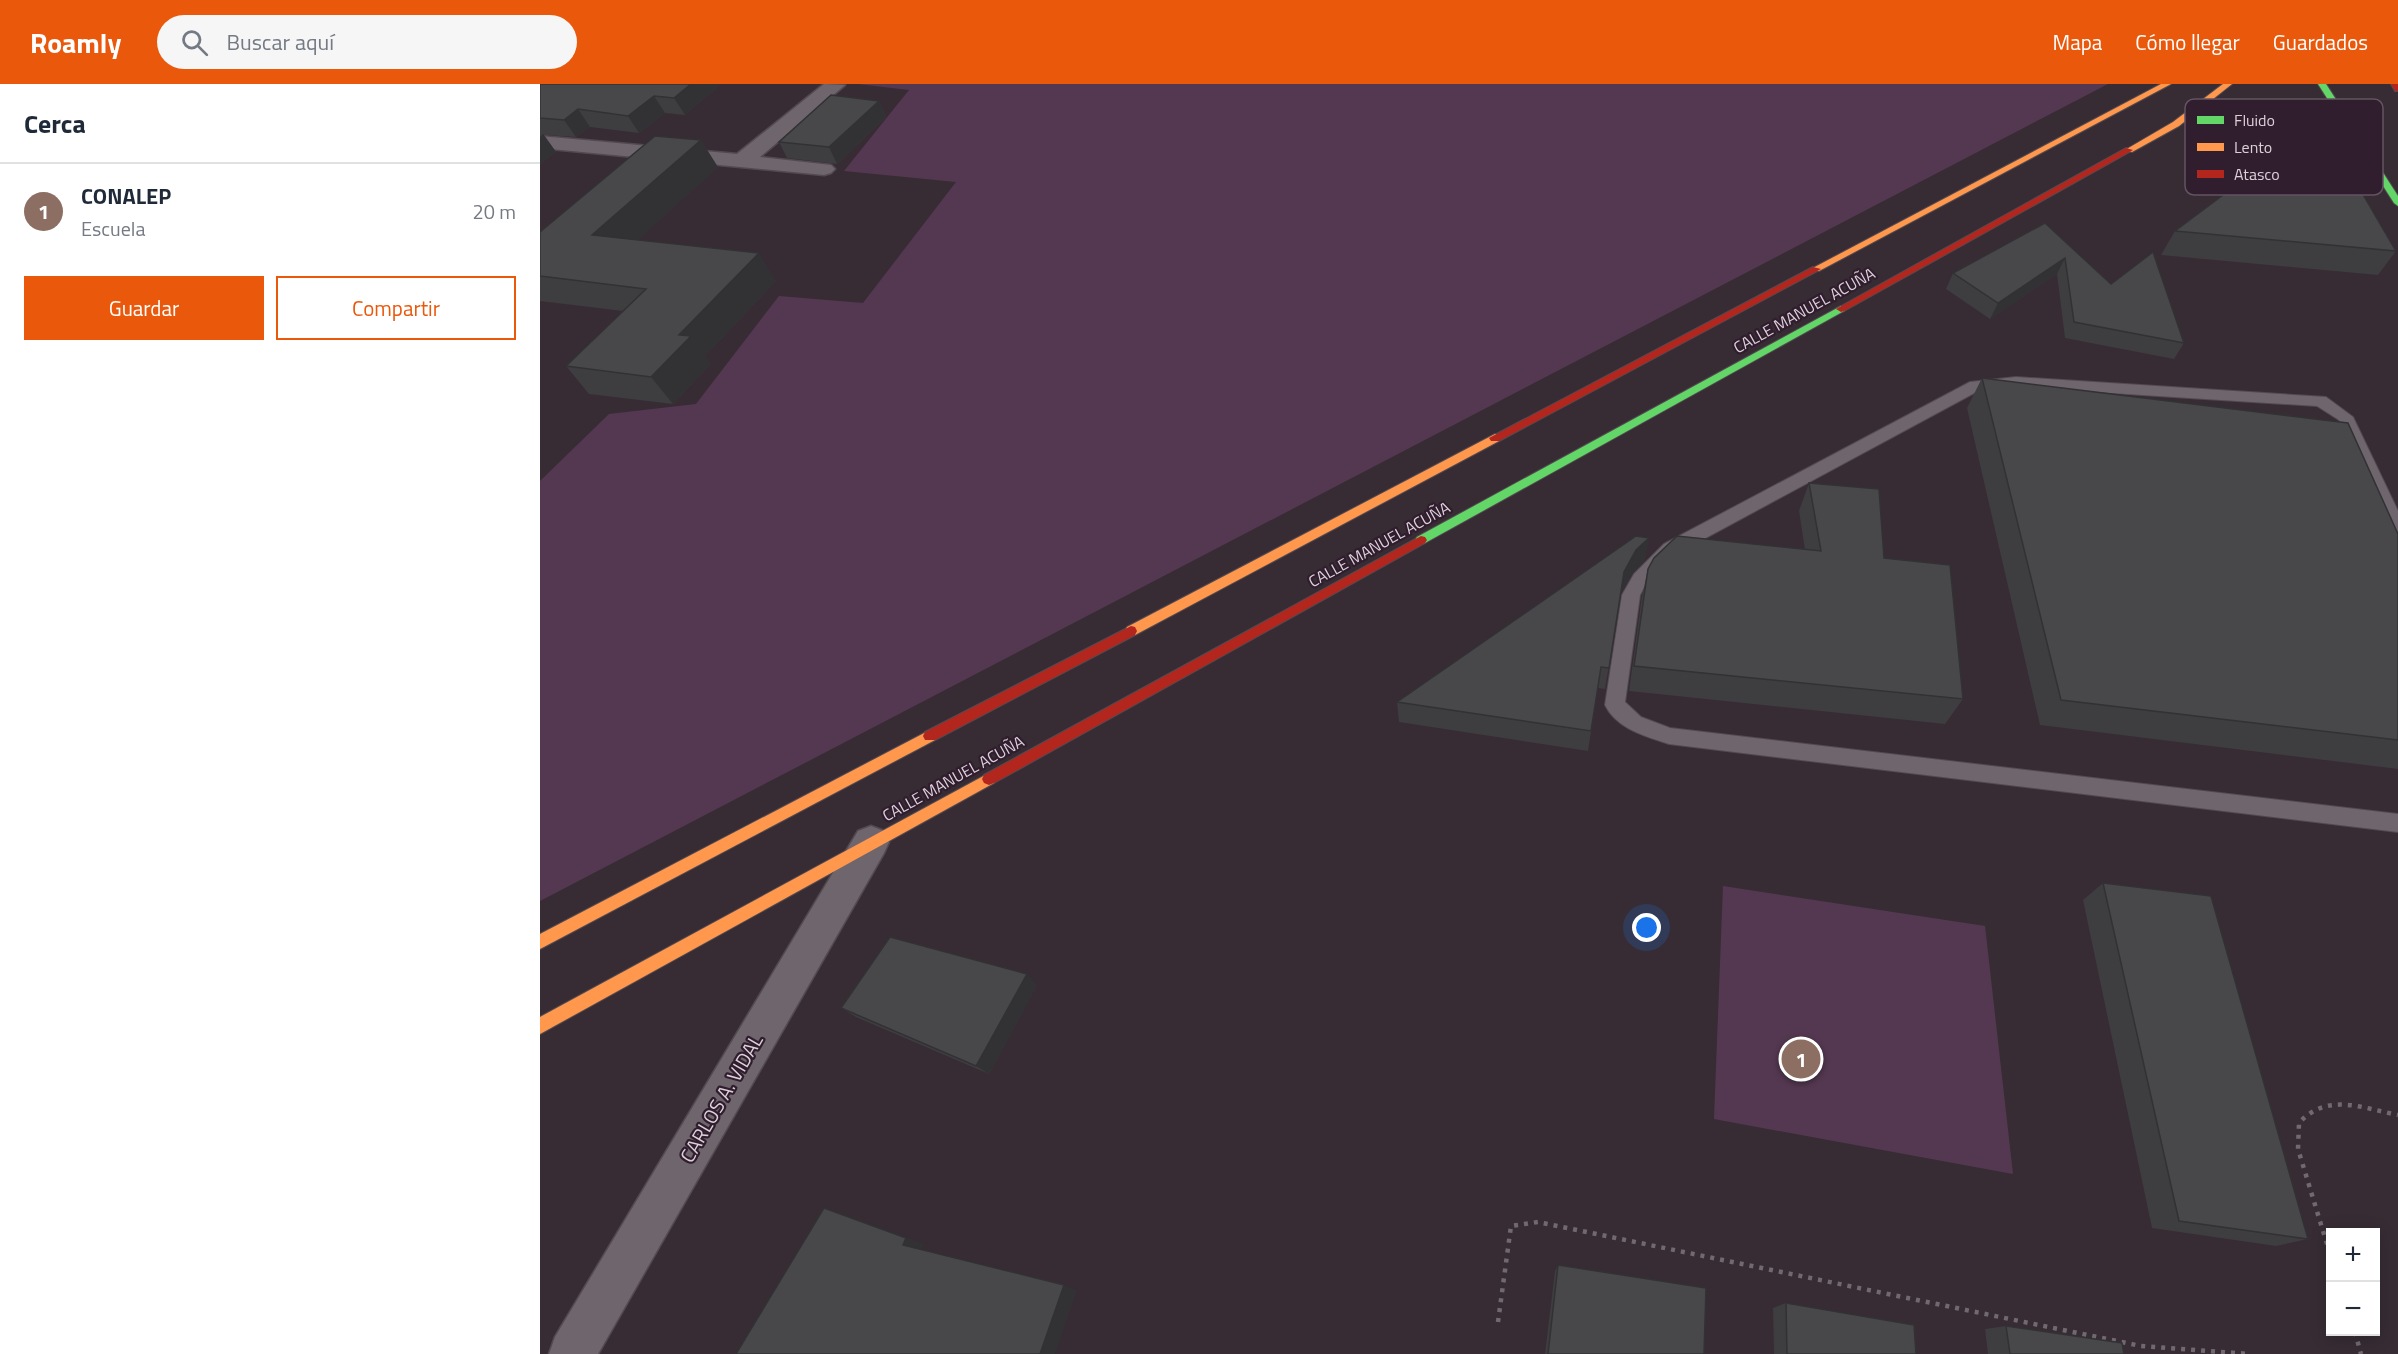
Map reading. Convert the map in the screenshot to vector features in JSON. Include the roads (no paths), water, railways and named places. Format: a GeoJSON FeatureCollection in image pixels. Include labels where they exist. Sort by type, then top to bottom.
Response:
{"type":"FeatureCollection","features":[{"type":"Feature","properties":{"kind":"main road","name":"CALLE MANUEL ACUÑA"},"geometry":{"type":"LineString","coordinates":[[540,942],[2167,84]]}},
{"type":"Feature","properties":{"kind":"main road","name":"CALLE MANUEL ACUÑA"},"geometry":{"type":"LineString","coordinates":[[2208,99],[2228,84]]}},
{"type":"Feature","properties":{"kind":"main road"},"geometry":{"type":"LineString","coordinates":[[2322,84],[2332,99]]}},
{"type":"Feature","properties":{"kind":"main road"},"geometry":{"type":"LineString","coordinates":[[2395,84],[2398,89]]}},
{"type":"Feature","properties":{"kind":"main road","name":"CALLE MANUEL ACUÑA"},"geometry":{"type":"LineString","coordinates":[[540,1026],[2185,117]]}},
{"type":"Feature","properties":{"kind":"main road"},"geometry":{"type":"LineString","coordinates":[[2383,180],[2398,203]]}},
{"type":"Feature","properties":{"kind":"street"},"geometry":{"type":"LineString","coordinates":[[742,161],[835,85]]}},
{"type":"Feature","properties":{"kind":"street"},"geometry":{"type":"LineString","coordinates":[[540,142],[824,169]]}},
{"type":"Feature","properties":{"kind":"street","name":"CARLOS A. VIDAL"},"geometry":{"type":"LineString","coordinates":[[572,1354],[871,842]]}},
{"type":"Feature","properties":{"kind":"lane"},"geometry":{"type":"LineString","coordinates":[[2398,529],[2393,504],[2345,417],[2321,401],[2016,382],[1975,386],[1670,549],[1640,579],[1631,596],[1616,705],[1634,723],[1669,736],[2398,823]]}},
{"type":"Feature","properties":{"kind":"place","name":"CONALEP"},"geometry":{"type":"Point","coordinates":[1801,1059]}}]}
